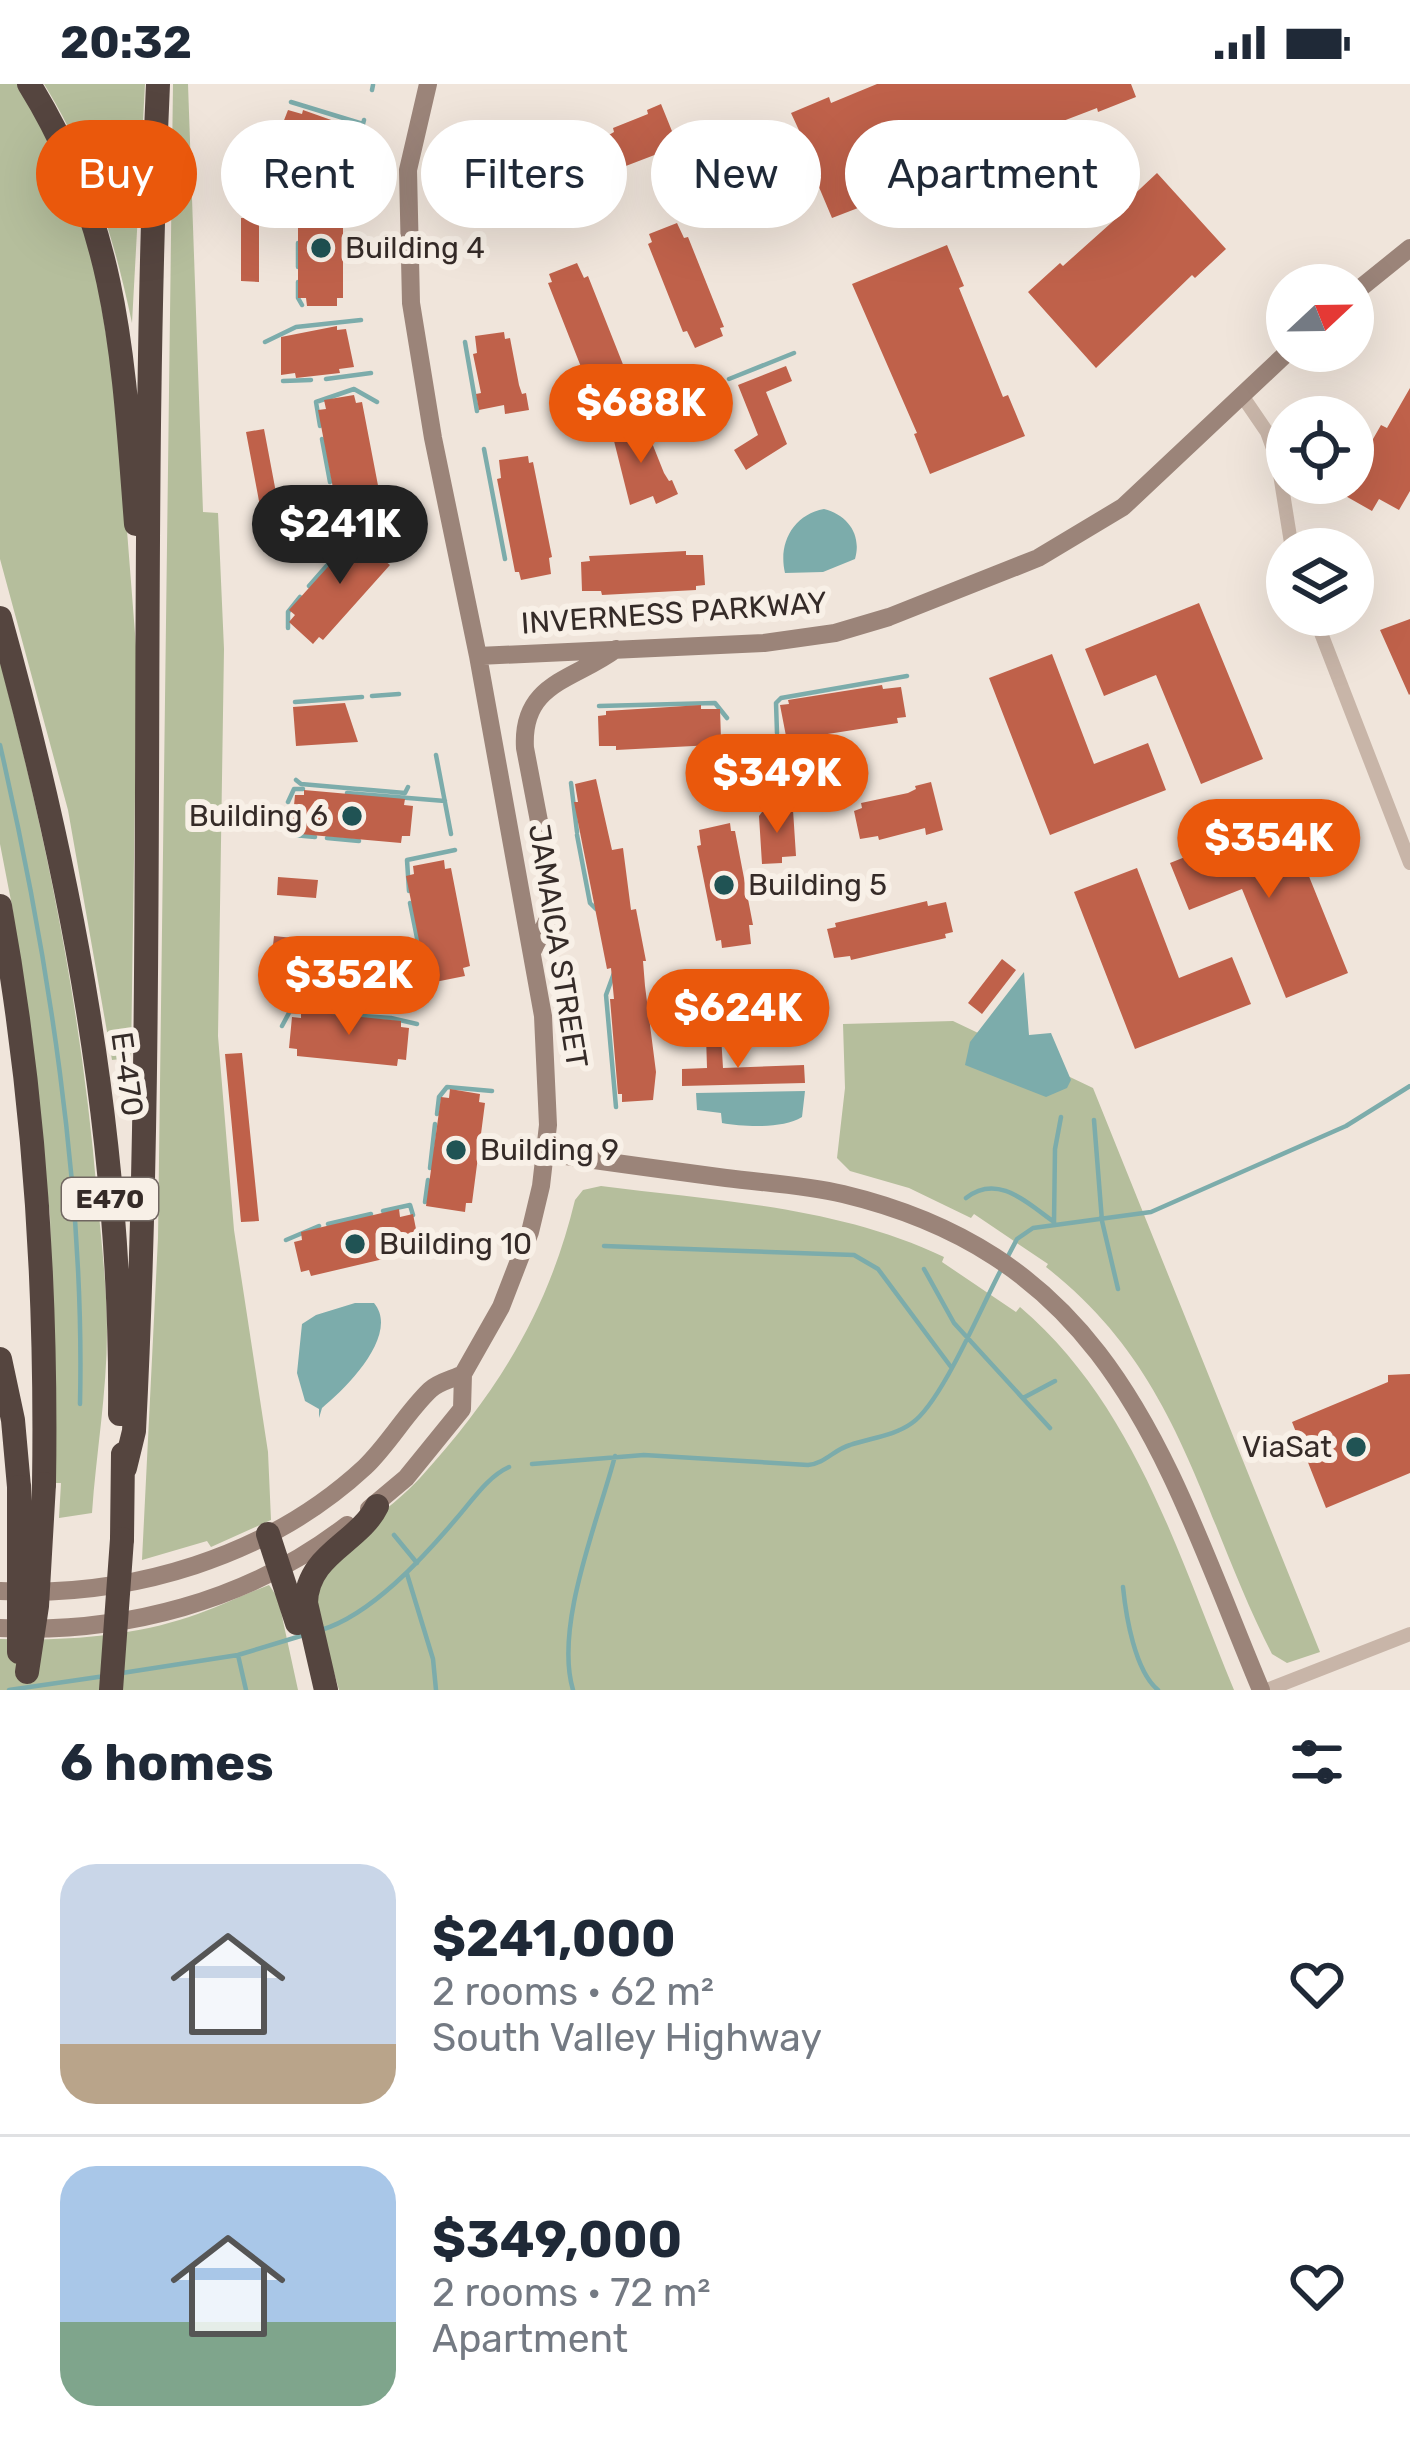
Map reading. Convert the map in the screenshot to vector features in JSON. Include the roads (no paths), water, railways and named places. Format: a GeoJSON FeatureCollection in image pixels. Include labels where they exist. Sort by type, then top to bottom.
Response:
{"type":"FeatureCollection","features":[{"type":"Feature","properties":{"kind":"highway"},"geometry":{"type":"LineString","coordinates":[[28,84],[80,181],[115,299],[147,634]]}},
{"type":"Feature","properties":{"kind":"highway"},"geometry":{"type":"LineString","coordinates":[[125,1468],[134,1431],[138,1358],[158,84]]}},
{"type":"Feature","properties":{"kind":"highway","name":"E-470"},"geometry":{"type":"LineString","coordinates":[[0,618],[57,844],[94,1048],[111,1211],[125,1468],[111,1690]]}},
{"type":"Feature","properties":{"kind":"highway","name":"E470"},"geometry":{"type":"LineString","coordinates":[[0,906],[20,1037],[44,1320],[32,1486]]}},
{"type":"Feature","properties":{"kind":"highway"},"geometry":{"type":"LineString","coordinates":[[0,1359],[32,1486],[21,1547],[16,1644],[26,1681]]}},
{"type":"Feature","properties":{"kind":"highway"},"geometry":{"type":"LineString","coordinates":[[299,1600],[320,1564],[377,1506]]}},
{"type":"Feature","properties":{"kind":"highway"},"geometry":{"type":"LineString","coordinates":[[268,1534],[299,1600],[319,1688]]}},
{"type":"Feature","properties":{"kind":"main road","name":"JAMAICA STREET"},"geometry":{"type":"LineString","coordinates":[[0,1628],[125,1621],[209,1599],[280,1568],[377,1506],[462,1409],[463,1374],[501,1307],[525,1246],[546,1153],[549,1066],[411,303],[407,185],[413,137],[428,84]]}},
{"type":"Feature","properties":{"kind":"main road"},"geometry":{"type":"LineString","coordinates":[[1374,277],[1410,248]]}},
{"type":"Feature","properties":{"kind":"main road","name":"INVERNESS PARKWAY"},"geometry":{"type":"LineString","coordinates":[[478,656],[764,643],[844,632],[1038,558],[1124,507],[1266,372]]}},
{"type":"Feature","properties":{"kind":"main road"},"geometry":{"type":"LineString","coordinates":[[532,952],[555,905],[525,748],[527,718],[549,687],[588,671],[616,649]]}},
{"type":"Feature","properties":{"kind":"main road"},"geometry":{"type":"LineString","coordinates":[[546,1153],[832,1192],[908,1214],[958,1237],[1034,1287],[1091,1342],[1143,1417],[1264,1690]]}},
{"type":"Feature","properties":{"kind":"main road","name":"JAMAICA STREET"},"geometry":{"type":"LineString","coordinates":[[0,1591],[74,1591],[127,1584],[206,1561],[268,1534],[357,1474],[433,1387],[463,1374]]}},
{"type":"Feature","properties":{"kind":"street"},"geometry":{"type":"LineString","coordinates":[[1241,394],[1267,432],[1278,462],[1289,528]]}},
{"type":"Feature","properties":{"kind":"street"},"geometry":{"type":"LineString","coordinates":[[1322,636],[1410,863]]}},
{"type":"Feature","properties":{"kind":"street"},"geometry":{"type":"LineString","coordinates":[[1264,1690],[1410,1634]]}},
{"type":"Feature","properties":{"kind":"water"},"geometry":{"type":"Polygon","coordinates":[[[824,509],[851,527],[855,559],[823,572],[785,573],[784,551],[790,532],[804,517],[824,509]]]}},
{"type":"Feature","properties":{"kind":"water"},"geometry":{"type":"Polygon","coordinates":[[[1024,972],[1029,1035],[1051,1033],[1071,1080],[1067,1088],[1046,1097],[965,1065],[970,1042],[1024,972]]]}},
{"type":"Feature","properties":{"kind":"water"},"geometry":{"type":"Polygon","coordinates":[[[805,1091],[802,1117],[784,1124],[722,1123],[721,1113],[697,1110],[696,1093],[805,1091]]]}},
{"type":"Feature","properties":{"kind":"water"},"geometry":{"type":"Polygon","coordinates":[[[355,1303],[374,1303],[380,1316],[376,1345],[344,1388],[322,1408],[319,1418],[319,1409],[305,1401],[297,1373],[302,1324],[355,1303]]]}},
{"type":"Feature","properties":{"kind":"waterway"},"geometry":{"type":"LineString","coordinates":[[372,90],[373,85]]}},
{"type":"Feature","properties":{"kind":"waterway"},"geometry":{"type":"LineString","coordinates":[[291,102],[350,120]]}},
{"type":"Feature","properties":{"kind":"waterway"},"geometry":{"type":"LineString","coordinates":[[298,243],[298,267]]}},
{"type":"Feature","properties":{"kind":"waterway"},"geometry":{"type":"LineString","coordinates":[[298,282],[302,305]]}},
{"type":"Feature","properties":{"kind":"waterway"},"geometry":{"type":"LineString","coordinates":[[265,342],[296,327],[361,320]]}},
{"type":"Feature","properties":{"kind":"waterway"},"geometry":{"type":"LineString","coordinates":[[465,342],[477,411]]}},
{"type":"Feature","properties":{"kind":"waterway"},"geometry":{"type":"LineString","coordinates":[[729,379],[794,353]]}},
{"type":"Feature","properties":{"kind":"waterway"},"geometry":{"type":"LineString","coordinates":[[326,379],[371,373]]}},
{"type":"Feature","properties":{"kind":"waterway"},"geometry":{"type":"LineString","coordinates":[[283,381],[311,380]]}},
{"type":"Feature","properties":{"kind":"waterway"},"geometry":{"type":"LineString","coordinates":[[320,426],[316,402],[354,389],[377,402]]}},
{"type":"Feature","properties":{"kind":"waterway"},"geometry":{"type":"LineString","coordinates":[[322,439],[330,482]]}},
{"type":"Feature","properties":{"kind":"waterway"},"geometry":{"type":"LineString","coordinates":[[484,449],[505,559]]}},
{"type":"Feature","properties":{"kind":"waterway"},"geometry":{"type":"LineString","coordinates":[[332,494],[339,515]]}},
{"type":"Feature","properties":{"kind":"waterway"},"geometry":{"type":"LineString","coordinates":[[345,534],[393,526]]}},
{"type":"Feature","properties":{"kind":"waterway"},"geometry":{"type":"LineString","coordinates":[[309,586],[337,554]]}},
{"type":"Feature","properties":{"kind":"waterway"},"geometry":{"type":"LineString","coordinates":[[288,628],[288,612],[300,597]]}},
{"type":"Feature","properties":{"kind":"waterway"},"geometry":{"type":"LineString","coordinates":[[777,733],[776,703],[781,698],[907,676]]}},
{"type":"Feature","properties":{"kind":"waterway"},"geometry":{"type":"LineString","coordinates":[[372,696],[399,694]]}},
{"type":"Feature","properties":{"kind":"waterway"},"geometry":{"type":"LineString","coordinates":[[295,702],[362,697]]}},
{"type":"Feature","properties":{"kind":"waterway"},"geometry":{"type":"LineString","coordinates":[[599,706],[715,703],[727,718]]}},
{"type":"Feature","properties":{"kind":"waterway"},"geometry":{"type":"LineString","coordinates":[[0,745],[60,1073],[76,1240],[80,1404]]}},
{"type":"Feature","properties":{"kind":"waterway"},"geometry":{"type":"LineString","coordinates":[[436,755],[451,834]]}},
{"type":"Feature","properties":{"kind":"waterway"},"geometry":{"type":"LineString","coordinates":[[296,780],[358,789]]}},
{"type":"Feature","properties":{"kind":"waterway"},"geometry":{"type":"LineString","coordinates":[[571,783],[577,832]]}},
{"type":"Feature","properties":{"kind":"waterway"},"geometry":{"type":"LineString","coordinates":[[359,789],[405,793],[408,787]]}},
{"type":"Feature","properties":{"kind":"waterway"},"geometry":{"type":"LineString","coordinates":[[288,802],[294,789],[303,789]]}},
{"type":"Feature","properties":{"kind":"waterway"},"geometry":{"type":"LineString","coordinates":[[347,793],[445,801]]}},
{"type":"Feature","properties":{"kind":"waterway"},"geometry":{"type":"LineString","coordinates":[[285,818],[293,835],[315,837]]}},
{"type":"Feature","properties":{"kind":"waterway"},"geometry":{"type":"LineString","coordinates":[[577,835],[590,903],[596,909]]}},
{"type":"Feature","properties":{"kind":"waterway"},"geometry":{"type":"LineString","coordinates":[[327,838],[359,841]]}},
{"type":"Feature","properties":{"kind":"waterway"},"geometry":{"type":"LineString","coordinates":[[409,891],[407,860],[455,850]]}},
{"type":"Feature","properties":{"kind":"waterway"},"geometry":{"type":"LineString","coordinates":[[410,903],[419,948]]}},
{"type":"Feature","properties":{"kind":"waterway"},"geometry":{"type":"LineString","coordinates":[[421,959],[432,984]]}},
{"type":"Feature","properties":{"kind":"waterway"},"geometry":{"type":"LineString","coordinates":[[614,973],[606,995],[616,1107]]}},
{"type":"Feature","properties":{"kind":"waterway"},"geometry":{"type":"LineString","coordinates":[[282,1026],[290,1011],[417,1024]]}},
{"type":"Feature","properties":{"kind":"waterway"},"geometry":{"type":"LineString","coordinates":[[1007,1258],[1017,1239],[1033,1228],[1151,1212],[1346,1126],[1410,1086]]}},
{"type":"Feature","properties":{"kind":"waterway"},"geometry":{"type":"LineString","coordinates":[[437,1114],[439,1097],[447,1087],[492,1091]]}},
{"type":"Feature","properties":{"kind":"waterway"},"geometry":{"type":"LineString","coordinates":[[1054,1222],[1055,1149],[1061,1117]]}},
{"type":"Feature","properties":{"kind":"waterway"},"geometry":{"type":"LineString","coordinates":[[1094,1120],[1102,1221],[1118,1289]]}},
{"type":"Feature","properties":{"kind":"waterway"},"geometry":{"type":"LineString","coordinates":[[430,1168],[435,1124]]}},
{"type":"Feature","properties":{"kind":"waterway"},"geometry":{"type":"LineString","coordinates":[[425,1202],[428,1180]]}},
{"type":"Feature","properties":{"kind":"waterway"},"geometry":{"type":"LineString","coordinates":[[966,1198],[978,1191],[1001,1190],[1023,1199],[1054,1222]]}},
{"type":"Feature","properties":{"kind":"waterway"},"geometry":{"type":"LineString","coordinates":[[383,1211],[410,1205],[413,1215]]}},
{"type":"Feature","properties":{"kind":"waterway"},"geometry":{"type":"LineString","coordinates":[[328,1224],[371,1214]]}},
{"type":"Feature","properties":{"kind":"waterway"},"geometry":{"type":"LineString","coordinates":[[286,1240],[319,1226]]}},
{"type":"Feature","properties":{"kind":"waterway"},"geometry":{"type":"LineString","coordinates":[[604,1246],[854,1255],[878,1269],[951,1367]]}},
{"type":"Feature","properties":{"kind":"waterway"},"geometry":{"type":"LineString","coordinates":[[532,1464],[644,1455],[808,1465],[844,1447],[898,1431],[924,1412],[936,1395],[1002,1268]]}},
{"type":"Feature","properties":{"kind":"waterway"},"geometry":{"type":"LineString","coordinates":[[924,1269],[954,1323],[1050,1428]]}},
{"type":"Feature","properties":{"kind":"waterway"},"geometry":{"type":"LineString","coordinates":[[1023,1398],[1055,1381]]}},
{"type":"Feature","properties":{"kind":"waterway"},"geometry":{"type":"LineString","coordinates":[[573,1690],[569,1664],[573,1605],[615,1456]]}},
{"type":"Feature","properties":{"kind":"waterway"},"geometry":{"type":"LineString","coordinates":[[321,1630],[359,1612],[395,1584],[487,1483],[509,1467]]}},
{"type":"Feature","properties":{"kind":"waterway"},"geometry":{"type":"LineString","coordinates":[[394,1535],[417,1563]]}},
{"type":"Feature","properties":{"kind":"waterway"},"geometry":{"type":"LineString","coordinates":[[407,1574],[433,1659],[436,1690]]}},
{"type":"Feature","properties":{"kind":"waterway"},"geometry":{"type":"LineString","coordinates":[[1123,1587],[1138,1657],[1158,1690]]}},
{"type":"Feature","properties":{"kind":"waterway"},"geometry":{"type":"LineString","coordinates":[[122,1673],[238,1655],[304,1635]]}},
{"type":"Feature","properties":{"kind":"waterway"},"geometry":{"type":"LineString","coordinates":[[238,1655],[246,1690]]}},
{"type":"Feature","properties":{"kind":"waterway"},"geometry":{"type":"LineString","coordinates":[[9,1690],[105,1676]]}},
{"type":"Feature","properties":{"kind":"place","name":"Building 4"},"geometry":{"type":"Point","coordinates":[321,248]}},
{"type":"Feature","properties":{"kind":"place","name":"Building 6"},"geometry":{"type":"Point","coordinates":[352,816]}},
{"type":"Feature","properties":{"kind":"place","name":"Building 5"},"geometry":{"type":"Point","coordinates":[724,885]}},
{"type":"Feature","properties":{"kind":"place","name":"Building 9"},"geometry":{"type":"Point","coordinates":[456,1150]}},
{"type":"Feature","properties":{"kind":"place","name":"Building 10"},"geometry":{"type":"Point","coordinates":[355,1244]}},
{"type":"Feature","properties":{"kind":"place","name":"ViaSat"},"geometry":{"type":"Point","coordinates":[1356,1447]}}]}
